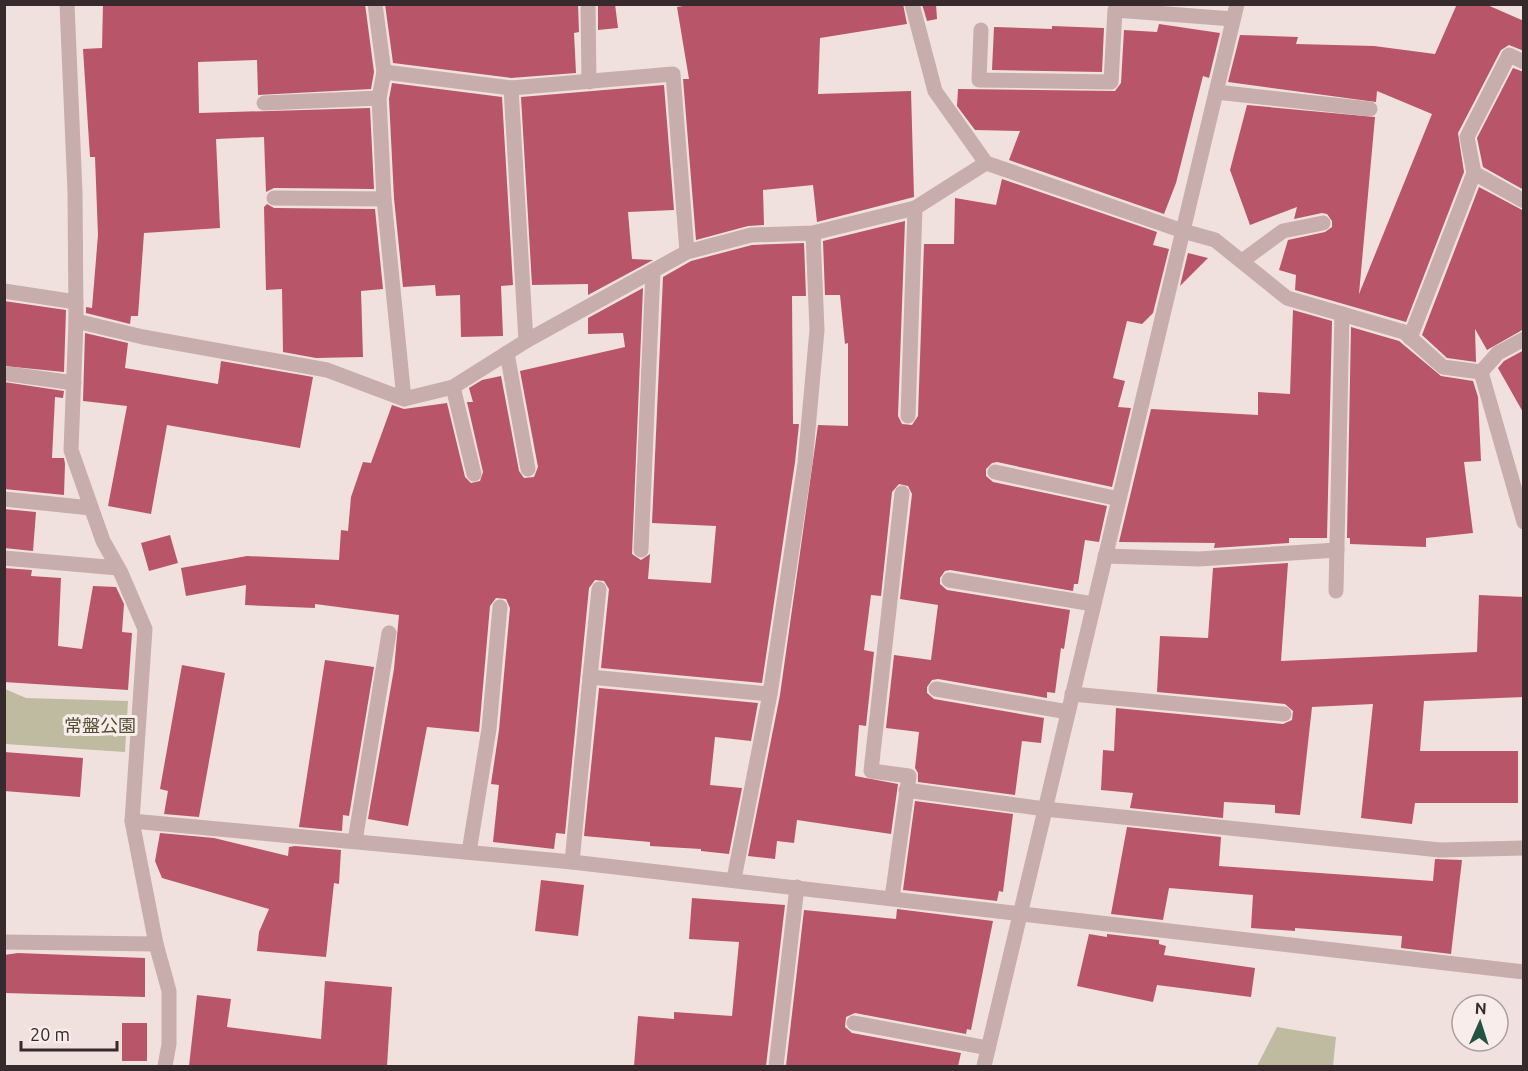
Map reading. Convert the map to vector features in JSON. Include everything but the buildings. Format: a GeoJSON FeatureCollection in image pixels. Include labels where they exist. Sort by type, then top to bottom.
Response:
{"type":"FeatureCollection","features":[{"type":"Feature","properties":{"kind":"street"},"geometry":{"type":"LineString","coordinates":[[67,4],[75,192],[76,302],[71,450],[103,541],[145,628],[132,821],[156,944],[169,991],[169,1044],[165,1066]]}},
{"type":"Feature","properties":{"kind":"street"},"geometry":{"type":"LineString","coordinates":[[375,4],[384,72],[379,98],[384,199],[404,399]]}},
{"type":"Feature","properties":{"kind":"street"},"geometry":{"type":"LineString","coordinates":[[588,4],[589,82]]}},
{"type":"Feature","properties":{"kind":"street"},"geometry":{"type":"LineString","coordinates":[[912,4],[935,91],[986,163],[1215,240],[1287,298],[1404,333],[1443,366],[1480,372]]}},
{"type":"Feature","properties":{"kind":"street"},"geometry":{"type":"LineString","coordinates":[[981,30],[980,80],[1111,82],[1115,10],[1235,12],[984,1066]]}},
{"type":"Feature","properties":{"kind":"street"},"geometry":{"type":"LineString","coordinates":[[1410,338],[1474,173],[1467,137],[1509,55],[1524,62]]}},
{"type":"Feature","properties":{"kind":"street"},"geometry":{"type":"LineString","coordinates":[[384,72],[512,88],[673,74],[687,252]]}},
{"type":"Feature","properties":{"kind":"street"},"geometry":{"type":"LineString","coordinates":[[512,88],[526,341]]}},
{"type":"Feature","properties":{"kind":"street"},"geometry":{"type":"LineString","coordinates":[[1216,92],[1370,109]]}},
{"type":"Feature","properties":{"kind":"street"},"geometry":{"type":"LineString","coordinates":[[264,104],[379,98]]}},
{"type":"Feature","properties":{"kind":"street"},"geometry":{"type":"LineString","coordinates":[[76,321],[143,337],[327,370],[404,399],[453,387],[526,341],[687,252],[751,235],[813,233],[915,208],[986,163]]}},
{"type":"Feature","properties":{"kind":"street"},"geometry":{"type":"LineString","coordinates":[[1474,173],[1524,201]]}},
{"type":"Feature","properties":{"kind":"street"},"geometry":{"type":"LineString","coordinates":[[274,198],[384,199]]}},
{"type":"Feature","properties":{"kind":"street"},"geometry":{"type":"LineString","coordinates":[[908,416],[915,208]]}},
{"type":"Feature","properties":{"kind":"street"},"geometry":{"type":"LineString","coordinates":[[1242,261],[1283,231],[1323,223]]}},
{"type":"Feature","properties":{"kind":"street"},"geometry":{"type":"LineString","coordinates":[[734,879],[770,694],[807,441],[817,330],[813,233]]}},
{"type":"Feature","properties":{"kind":"street"},"geometry":{"type":"LineString","coordinates":[[641,550],[652,271]]}},
{"type":"Feature","properties":{"kind":"street"},"geometry":{"type":"LineString","coordinates":[[4,291],[76,302]]}},
{"type":"Feature","properties":{"kind":"street"},"geometry":{"type":"LineString","coordinates":[[1336,591],[1342,314]]}},
{"type":"Feature","properties":{"kind":"street"},"geometry":{"type":"LineString","coordinates":[[1480,372],[1498,353],[1524,339]]}},
{"type":"Feature","properties":{"kind":"street"},"geometry":{"type":"LineString","coordinates":[[507,353],[528,469]]}},
{"type":"Feature","properties":{"kind":"street"},"geometry":{"type":"LineString","coordinates":[[1480,372],[1524,522]]}},
{"type":"Feature","properties":{"kind":"street"},"geometry":{"type":"LineString","coordinates":[[9,374],[74,383]]}},
{"type":"Feature","properties":{"kind":"street"},"geometry":{"type":"LineString","coordinates":[[453,387],[474,474]]}},
{"type":"Feature","properties":{"kind":"street"},"geometry":{"type":"LineString","coordinates":[[995,472],[1119,499]]}},
{"type":"Feature","properties":{"kind":"street"},"geometry":{"type":"LineString","coordinates":[[892,898],[909,776],[871,771],[902,493]]}},
{"type":"Feature","properties":{"kind":"street"},"geometry":{"type":"LineString","coordinates":[[4,499],[91,508]]}},
{"type":"Feature","properties":{"kind":"street"},"geometry":{"type":"LineString","coordinates":[[1105,556],[1199,559],[1337,550]]}},
{"type":"Feature","properties":{"kind":"street"},"geometry":{"type":"LineString","coordinates":[[4,558],[118,568]]}},
{"type":"Feature","properties":{"kind":"street"},"geometry":{"type":"LineString","coordinates":[[949,580],[1094,604]]}},
{"type":"Feature","properties":{"kind":"street"},"geometry":{"type":"LineString","coordinates":[[572,862],[598,589]]}},
{"type":"Feature","properties":{"kind":"street"},"geometry":{"type":"LineString","coordinates":[[469,852],[489,729],[501,607]]}},
{"type":"Feature","properties":{"kind":"street"},"geometry":{"type":"LineString","coordinates":[[356,841],[389,633]]}},
{"type":"Feature","properties":{"kind":"street"},"geometry":{"type":"LineString","coordinates":[[590,677],[770,694]]}},
{"type":"Feature","properties":{"kind":"street"},"geometry":{"type":"LineString","coordinates":[[936,689],[1068,712]]}},
{"type":"Feature","properties":{"kind":"street"},"geometry":{"type":"LineString","coordinates":[[1072,694],[1284,714]]}},
{"type":"Feature","properties":{"kind":"street"},"geometry":{"type":"LineString","coordinates":[[906,790],[1045,809],[1440,850],[1524,848]]}},
{"type":"Feature","properties":{"kind":"street"},"geometry":{"type":"LineString","coordinates":[[132,821],[734,879],[1524,972]]}},
{"type":"Feature","properties":{"kind":"street"},"geometry":{"type":"LineString","coordinates":[[776,1066],[797,887]]}},
{"type":"Feature","properties":{"kind":"street"},"geometry":{"type":"LineString","coordinates":[[4,942],[156,944]]}},
{"type":"Feature","properties":{"kind":"street"},"geometry":{"type":"LineString","coordinates":[[854,1023],[988,1048]]}},
{"type":"Feature","properties":{"kind":"green space","name":"常盤公園"},"geometry":{"type":"Polygon","coordinates":[[[5,689],[26,698],[128,701],[125,752],[5,744],[5,689]]]}},
{"type":"Feature","properties":{"kind":"green space"},"geometry":{"type":"Polygon","coordinates":[[[1277,1027],[1336,1037],[1333,1066],[1257,1066],[1277,1027]]]}}]}
